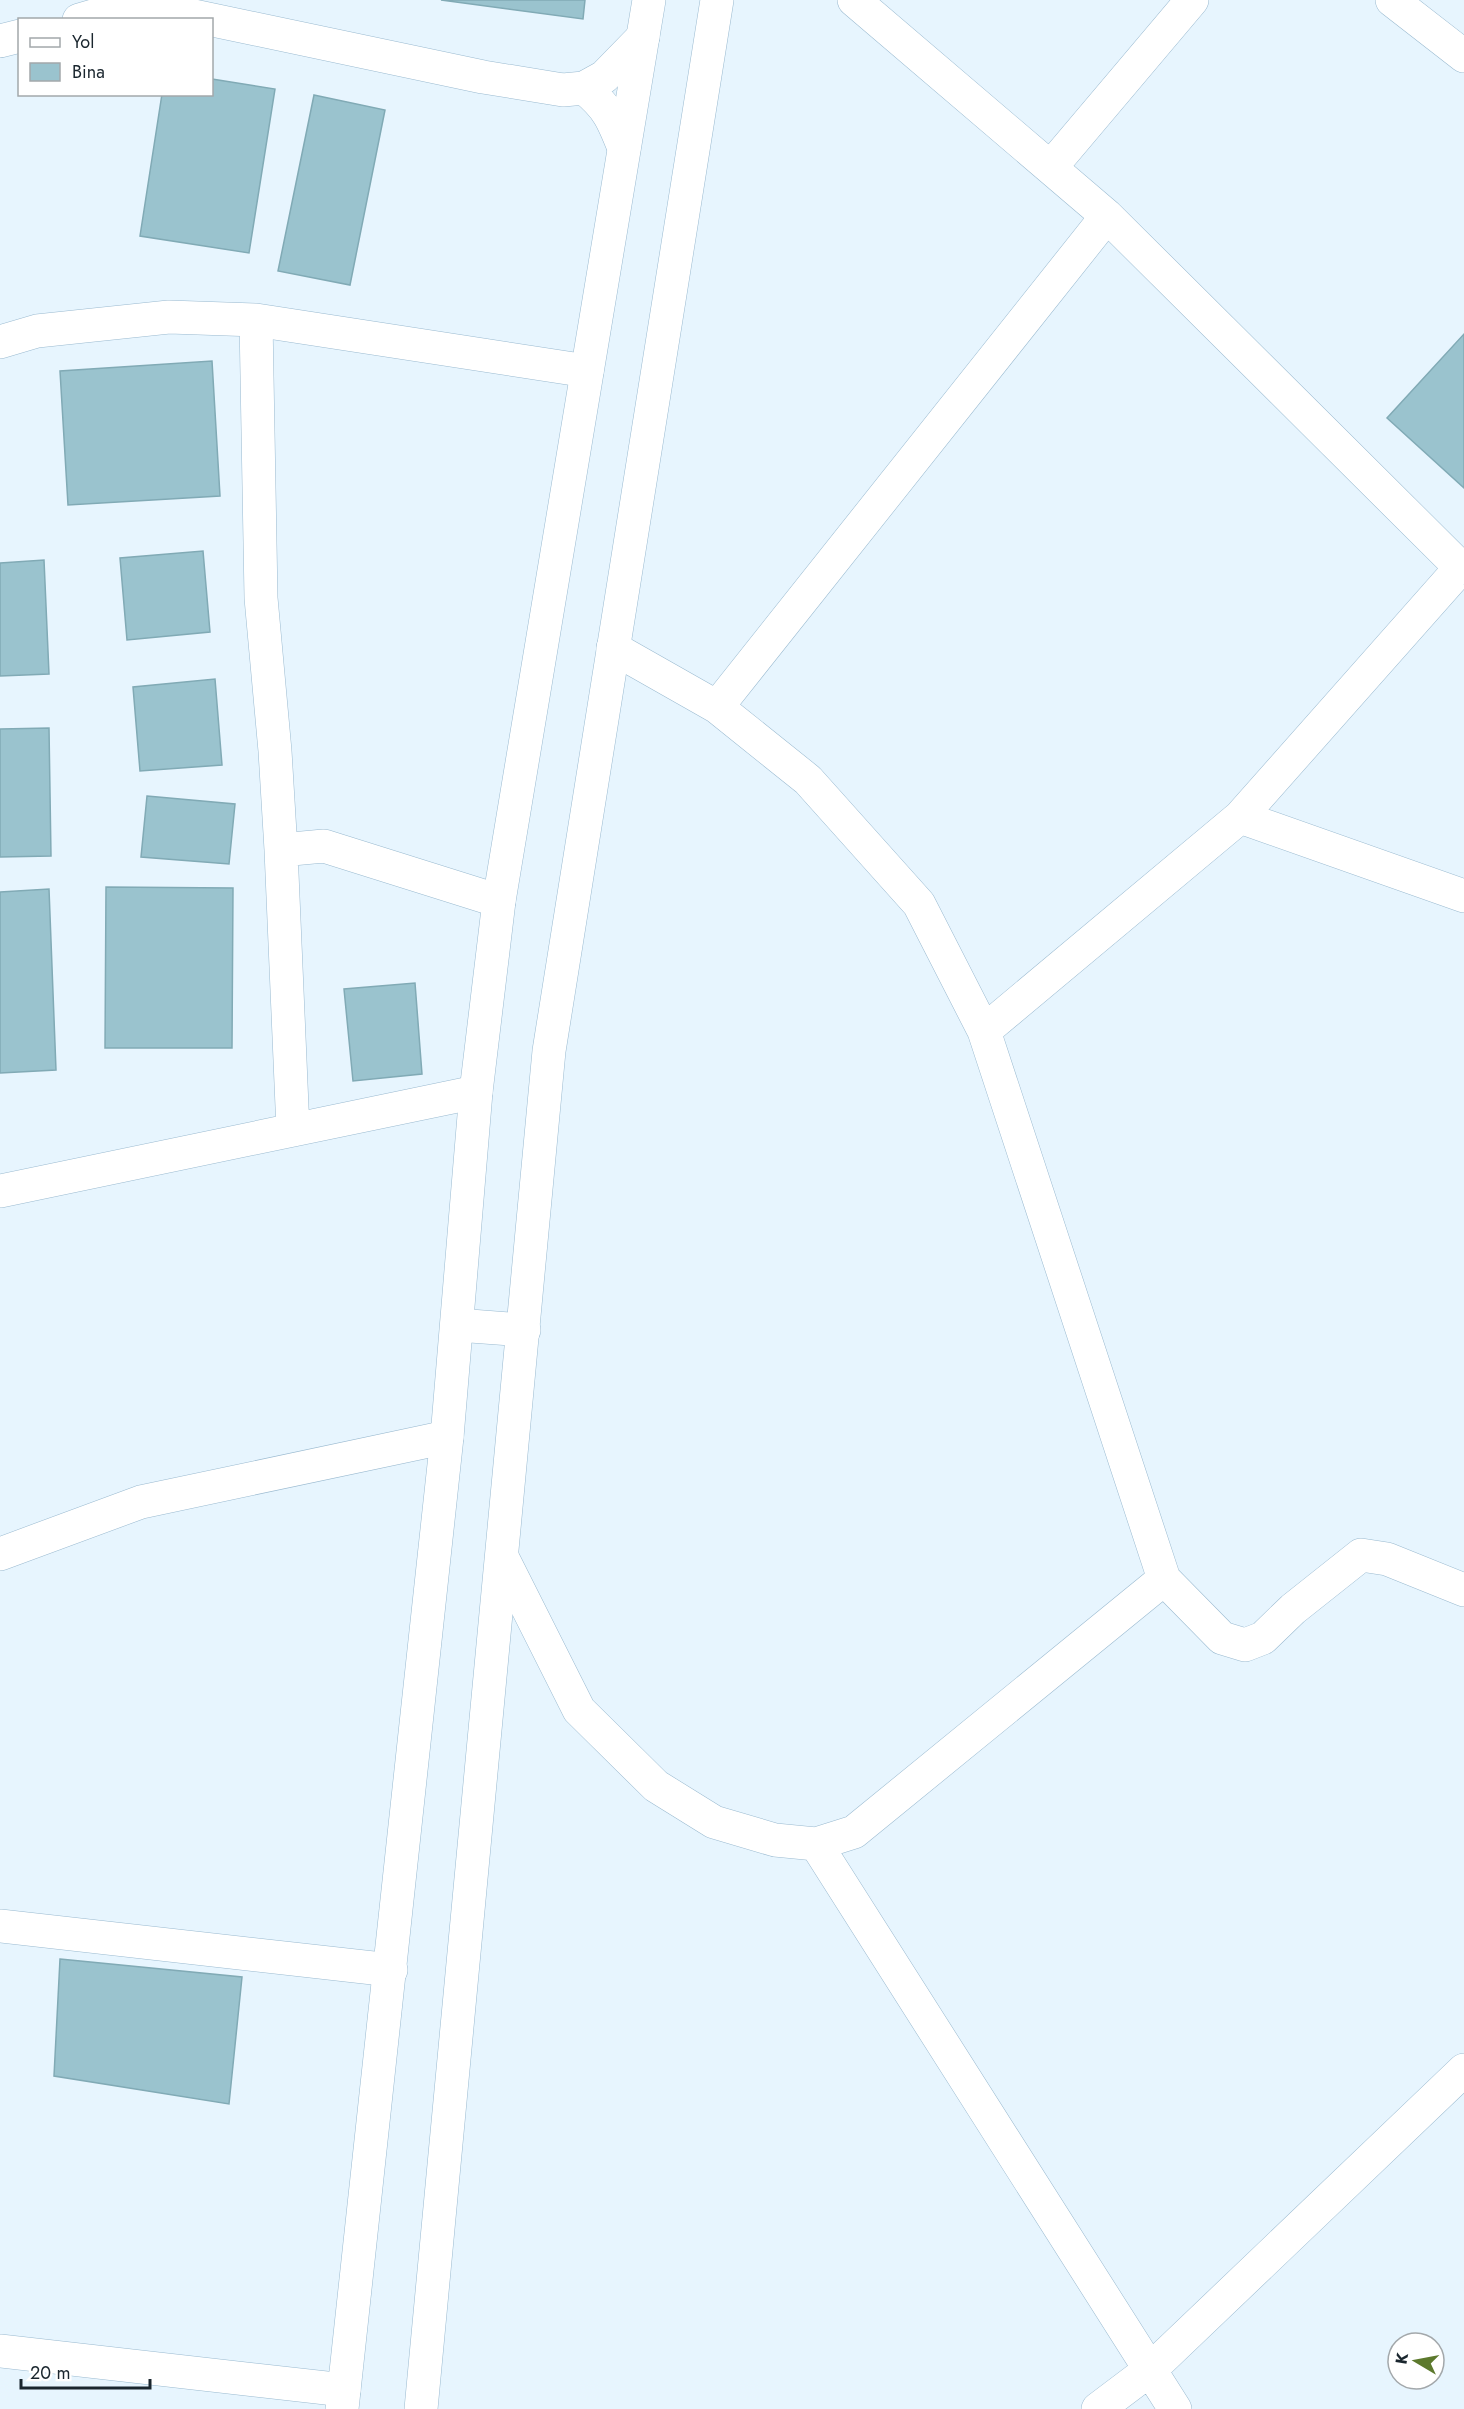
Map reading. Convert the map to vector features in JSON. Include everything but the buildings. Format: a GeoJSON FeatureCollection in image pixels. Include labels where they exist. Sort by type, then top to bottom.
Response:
{"type":"FeatureCollection","features":[{"type":"Feature","properties":{"kind":"street"},"geometry":{"type":"LineString","coordinates":[[0,2351],[343,2400],[447,1437],[476,1092],[499,902],[649,0]]}},
{"type":"Feature","properties":{"kind":"street"},"geometry":{"type":"LineString","coordinates":[[421,2409],[503,1559],[549,1051],[717,0]]}},
{"type":"Feature","properties":{"kind":"street"},"geometry":{"type":"LineString","coordinates":[[854,0],[1107,216],[1463,566],[1240,817],[984,1031]]}},
{"type":"Feature","properties":{"kind":"street"},"geometry":{"type":"LineString","coordinates":[[1051,167],[1192,0]]}},
{"type":"Feature","properties":{"kind":"street"},"geometry":{"type":"LineString","coordinates":[[1392,0],[1464,56]]}},
{"type":"Feature","properties":{"kind":"street"},"geometry":{"type":"LineString","coordinates":[[86,18],[121,8],[176,6],[483,77],[563,90],[584,88],[604,77],[643,37]]}},
{"type":"Feature","properties":{"kind":"street"},"geometry":{"type":"LineString","coordinates":[[0,41],[18,36]]}},
{"type":"Feature","properties":{"kind":"street"},"geometry":{"type":"LineString","coordinates":[[584,88],[600,101],[611,115],[624,148]]}},
{"type":"Feature","properties":{"kind":"street"},"geometry":{"type":"LineString","coordinates":[[717,707],[1107,216]]}},
{"type":"Feature","properties":{"kind":"street"},"geometry":{"type":"LineString","coordinates":[[0,342],[37,332],[169,317],[256,320],[587,371]]}},
{"type":"Feature","properties":{"kind":"street"},"geometry":{"type":"LineString","coordinates":[[256,320],[261,598],[275,751],[281,850],[293,1130]]}},
{"type":"Feature","properties":{"kind":"street"},"geometry":{"type":"LineString","coordinates":[[613,648],[717,707],[808,780],[919,904],[984,1031],[1164,1579],[1222,1638],[1245,1645],[1263,1638],[1293,1609],[1361,1555],[1387,1559],[1463,1586]]}},
{"type":"Feature","properties":{"kind":"street"},"geometry":{"type":"LineString","coordinates":[[1240,817],[1464,896]]}},
{"type":"Feature","properties":{"kind":"street"},"geometry":{"type":"LineString","coordinates":[[281,850],[324,846],[499,902]]}},
{"type":"Feature","properties":{"kind":"street"},"geometry":{"type":"LineString","coordinates":[[0,1191],[476,1092]]}},
{"type":"Feature","properties":{"kind":"street"},"geometry":{"type":"LineString","coordinates":[[457,1325],[524,1330]]}},
{"type":"Feature","properties":{"kind":"street"},"geometry":{"type":"LineString","coordinates":[[0,1554],[141,1502],[447,1437]]}},
{"type":"Feature","properties":{"kind":"street"},"geometry":{"type":"LineString","coordinates":[[503,1559],[579,1710],[656,1786],[714,1822],[776,1840],[816,1844],[854,1832],[1164,1579]]}},
{"type":"Feature","properties":{"kind":"street"},"geometry":{"type":"LineString","coordinates":[[816,1844],[1175,2409]]}},
{"type":"Feature","properties":{"kind":"street"},"geometry":{"type":"LineString","coordinates":[[0,1926],[391,1970]]}},
{"type":"Feature","properties":{"kind":"street"},"geometry":{"type":"LineString","coordinates":[[1098,2409],[1151,2369],[1464,2070]]}}]}
